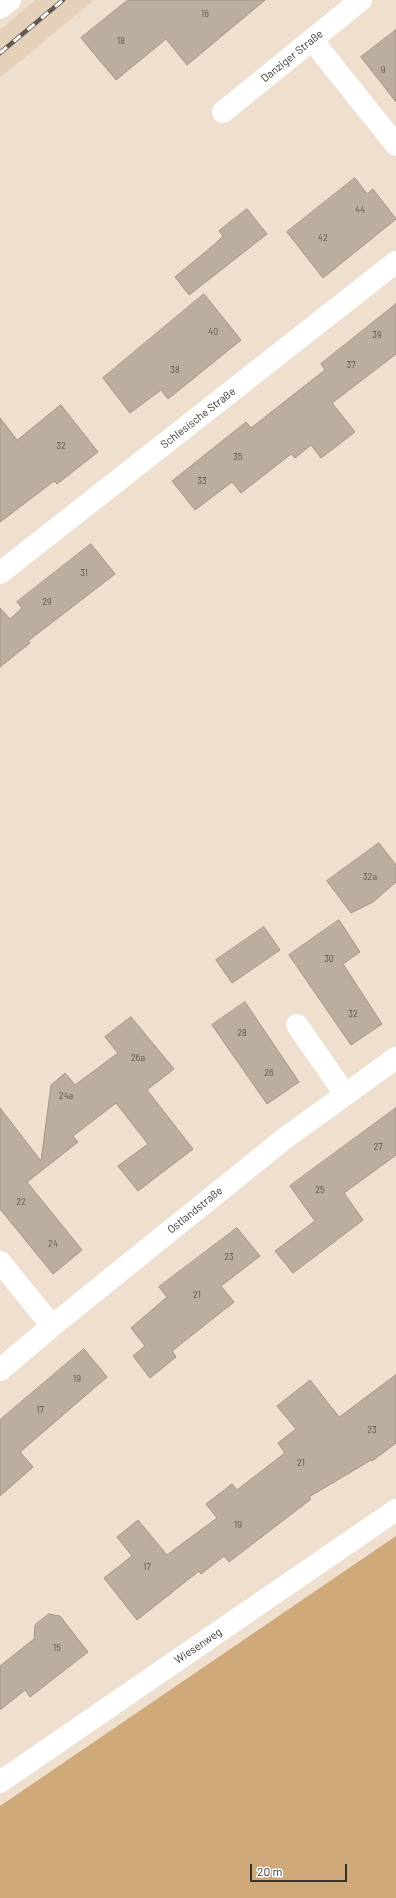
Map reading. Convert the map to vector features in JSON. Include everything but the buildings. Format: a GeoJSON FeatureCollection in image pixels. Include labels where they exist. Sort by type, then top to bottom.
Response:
{"type":"FeatureCollection","features":[{"type":"Feature","properties":{"kind":"street"},"geometry":{"type":"LineString","coordinates":[[0,8],[10,0]]}},
{"type":"Feature","properties":{"kind":"street","name":"Danziger Straße"},"geometry":{"type":"LineString","coordinates":[[223,112],[361,0]]}},
{"type":"Feature","properties":{"kind":"street"},"geometry":{"type":"LineString","coordinates":[[312,40],[396,144]]}},
{"type":"Feature","properties":{"kind":"street","name":"Schlesische Straße"},"geometry":{"type":"LineString","coordinates":[[0,573],[396,262]]}},
{"type":"Feature","properties":{"kind":"street"},"geometry":{"type":"LineString","coordinates":[[297,1025],[345,1094]]}},
{"type":"Feature","properties":{"kind":"street","name":"Ostlandstraße"},"geometry":{"type":"LineString","coordinates":[[0,1370],[52,1326],[284,1139],[396,1058]]}},
{"type":"Feature","properties":{"kind":"street"},"geometry":{"type":"LineString","coordinates":[[0,1262],[52,1326]]}},
{"type":"Feature","properties":{"kind":"street","name":"Wiesenweg"},"geometry":{"type":"LineString","coordinates":[[0,1782],[396,1510]]}},
{"type":"Feature","properties":{"kind":"shaded area"},"geometry":{"type":"Polygon","coordinates":[[[35,0],[94,0],[0,78],[0,30],[35,0]]]}},
{"type":"Feature","properties":{"kind":"shaded area"},"geometry":{"type":"Polygon","coordinates":[[[396,1536],[396,1898],[0,1898],[0,1806],[396,1536]]]}},
{"type":"Feature","properties":{"kind":"railway"},"geometry":{"type":"LineString","coordinates":[[0,53],[63,0]]}}]}
